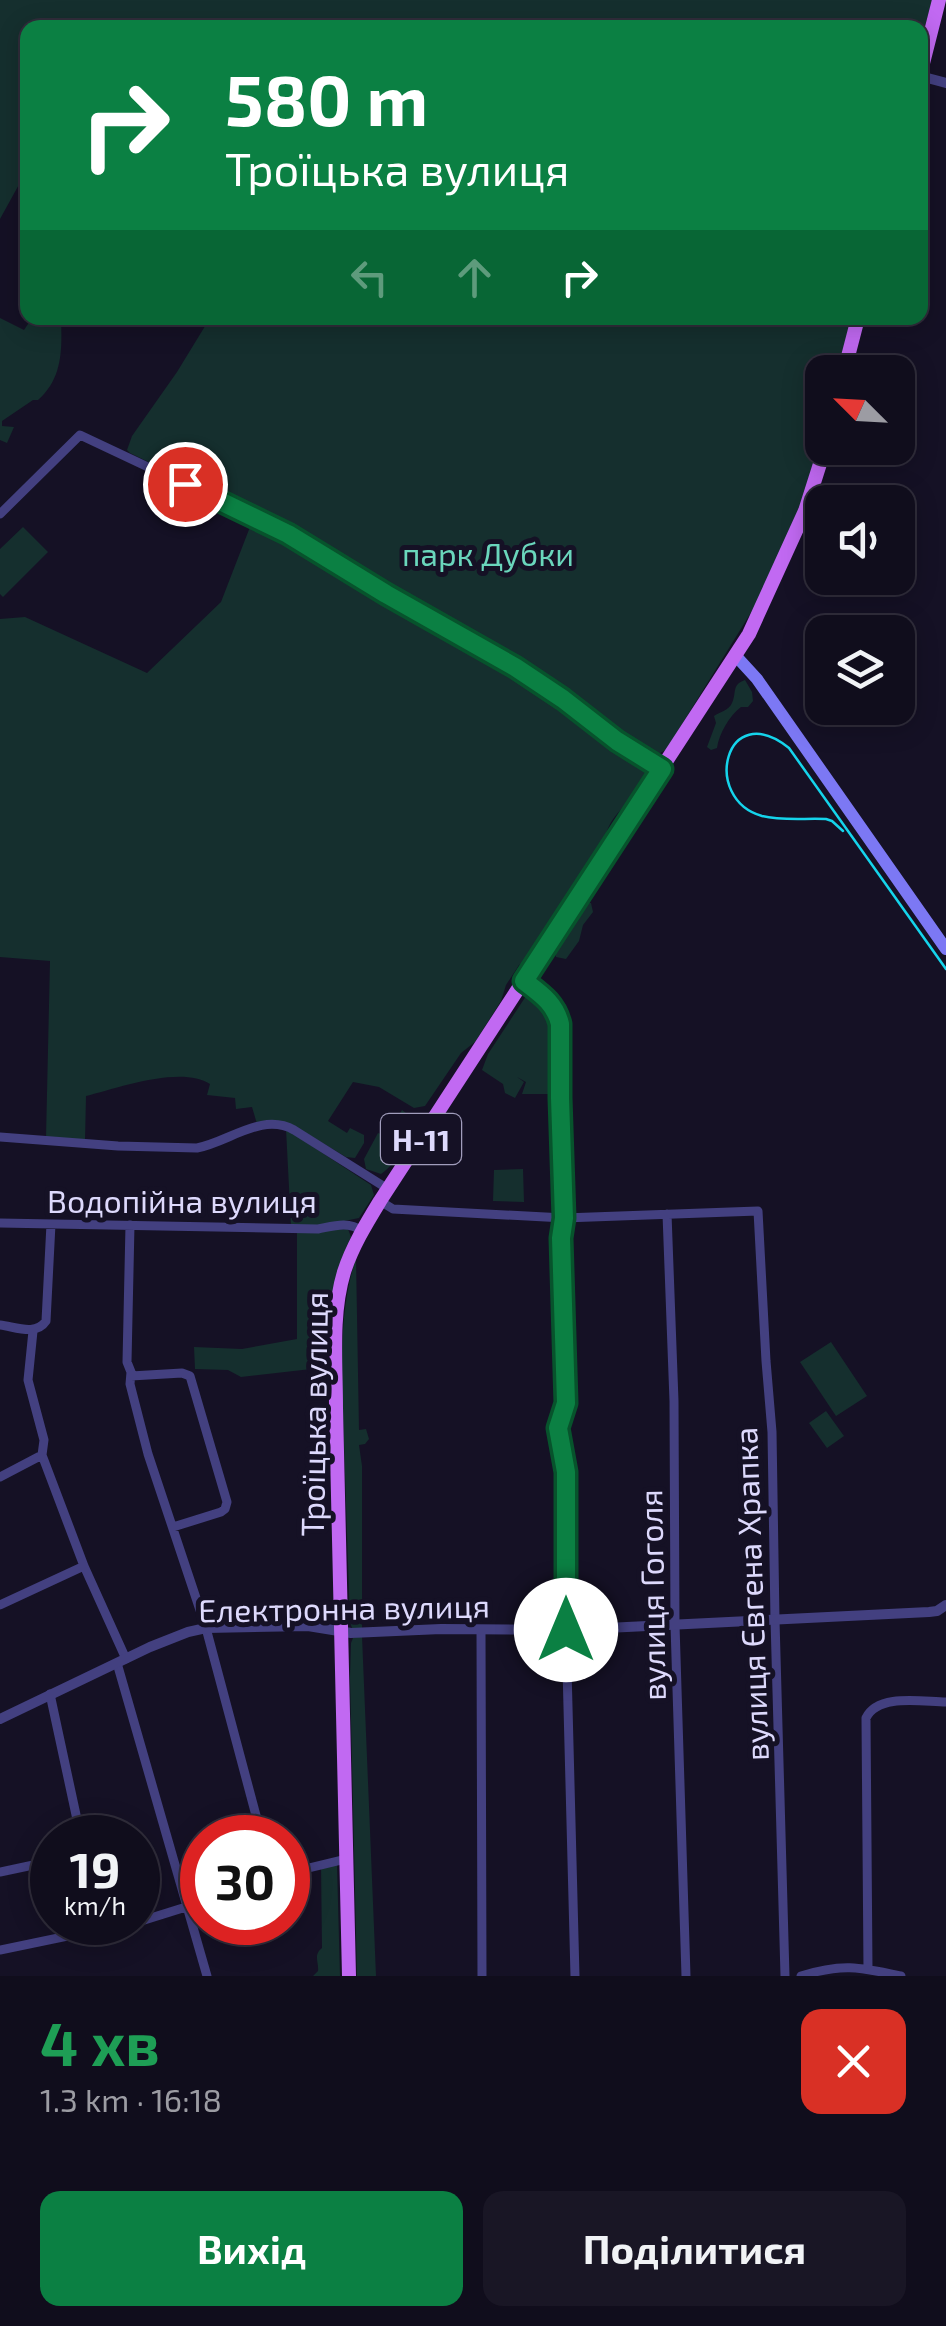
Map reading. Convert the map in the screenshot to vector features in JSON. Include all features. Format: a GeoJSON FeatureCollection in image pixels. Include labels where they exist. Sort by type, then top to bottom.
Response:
{"type":"FeatureCollection","features":[{"type":"Feature","properties":{"kind":"main road"},"geometry":{"type":"LineString","coordinates":[[928,46],[940,0]]}},
{"type":"Feature","properties":{"kind":"main road"},"geometry":{"type":"LineString","coordinates":[[848,355],[856,325]]}},
{"type":"Feature","properties":{"kind":"main road","name":"Троїцька вулиця"},"geometry":{"type":"LineString","coordinates":[[349,1976],[336,1443],[336,1316],[344,1274],[362,1230],[384,1195],[760,614],[820,465]]}},
{"type":"Feature","properties":{"kind":"main road"},"geometry":{"type":"LineString","coordinates":[[735,655],[756,679],[946,949]]}},
{"type":"Feature","properties":{"kind":"street"},"geometry":{"type":"LineString","coordinates":[[0,514],[80,435],[314,548],[546,687],[617,741],[662,769]]}},
{"type":"Feature","properties":{"kind":"street"},"geometry":{"type":"LineString","coordinates":[[524,981],[548,1000],[558,1013],[560,1024],[566,1403],[558,1428],[566,1472],[575,1976]]}},
{"type":"Feature","properties":{"kind":"street"},"geometry":{"type":"LineString","coordinates":[[0,1137],[198,1148],[262,1125],[279,1124],[294,1130],[384,1195],[393,1210],[564,1218],[666,1214]]}},
{"type":"Feature","properties":{"kind":"street","name":"вулиця Євгена Храпка"},"geometry":{"type":"LineString","coordinates":[[666,1214],[758,1211],[772,1432],[785,1976]]}},
{"type":"Feature","properties":{"kind":"street","name":"вулиця Гоголя"},"geometry":{"type":"LineString","coordinates":[[666,1214],[674,1401],[675,1625],[686,1976]]}},
{"type":"Feature","properties":{"kind":"street","name":"Водопійна вулиця"},"geometry":{"type":"LineString","coordinates":[[0,1223],[318,1229],[346,1224],[362,1230]]}},
{"type":"Feature","properties":{"kind":"street"},"geometry":{"type":"LineString","coordinates":[[0,1326],[33,1331],[44,1326],[51,1224]]}},
{"type":"Feature","properties":{"kind":"street"},"geometry":{"type":"LineString","coordinates":[[130,1225],[130,1384],[206,1628],[256,1815]]}},
{"type":"Feature","properties":{"kind":"street"},"geometry":{"type":"LineString","coordinates":[[33,1331],[28,1380],[44,1440],[42,1455],[121,1661],[180,1885]]}},
{"type":"Feature","properties":{"kind":"street"},"geometry":{"type":"LineString","coordinates":[[131,1376],[186,1374],[192,1380],[227,1506],[221,1512],[173,1526]]}},
{"type":"Feature","properties":{"kind":"street"},"geometry":{"type":"LineString","coordinates":[[0,1477],[42,1455]]}},
{"type":"Feature","properties":{"kind":"street"},"geometry":{"type":"LineString","coordinates":[[0,1605],[84,1566]]}},
{"type":"Feature","properties":{"kind":"street","name":"Електронна вулиця"},"geometry":{"type":"LineString","coordinates":[[0,1719],[121,1661],[206,1628],[308,1626],[352,1633],[566,1630],[929,1612],[945,1608]]}},
{"type":"Feature","properties":{"kind":"street"},"geometry":{"type":"LineString","coordinates":[[481,1630],[482,1976]]}},
{"type":"Feature","properties":{"kind":"street"},"geometry":{"type":"LineString","coordinates":[[50,1694],[76,1815]]}},
{"type":"Feature","properties":{"kind":"street"},"geometry":{"type":"LineString","coordinates":[[874,1972],[866,1718],[873,1707],[881,1704],[946,1702]]}},
{"type":"Feature","properties":{"kind":"street"},"geometry":{"type":"LineString","coordinates":[[310,1868],[346,1859]]}},
{"type":"Feature","properties":{"kind":"street"},"geometry":{"type":"LineString","coordinates":[[0,1872],[30,1866]]}},
{"type":"Feature","properties":{"kind":"street"},"geometry":{"type":"LineString","coordinates":[[0,1950],[30,1943]]}},
{"type":"Feature","properties":{"kind":"street"},"geometry":{"type":"LineString","coordinates":[[197,1945],[207,1976]]}},
{"type":"Feature","properties":{"kind":"street"},"geometry":{"type":"LineString","coordinates":[[801,1976],[837,1967],[900,1976]]}},
{"type":"Feature","properties":{"kind":"green space"},"geometry":{"type":"Polygon","coordinates":[[[0,0],[932,0],[927,20],[20,20],[20,183],[0,219],[0,0]]]}},
{"type":"Feature","properties":{"kind":"green space"},"geometry":{"type":"Polygon","coordinates":[[[0,318],[24,330],[27,325],[61,325],[57,373],[38,400],[2,421],[2,426],[14,427],[7,443],[0,440],[0,318]]]}},
{"type":"Feature","properties":{"kind":"green space","name":"парк Дубки"},"geometry":{"type":"Polygon","coordinates":[[[206,325],[849,325],[842,355],[805,355],[805,465],[813,465],[800,508],[755,606],[666,750],[654,756],[641,752],[648,767],[644,784],[614,817],[528,959],[506,985],[501,1001],[475,1042],[461,1053],[425,1106],[414,1108],[379,1087],[353,1082],[328,1121],[347,1133],[350,1128],[364,1135],[355,1158],[346,1157],[296,1127],[257,1124],[252,1107],[236,1109],[235,1098],[207,1095],[210,1084],[183,1077],[149,1080],[86,1096],[85,1141],[46,1138],[50,961],[0,957],[0,619],[25,617],[147,673],[221,602],[255,514],[130,453],[127,450],[132,436],[206,325]]]}},
{"type":"Feature","properties":{"kind":"green space"},"geometry":{"type":"Polygon","coordinates":[[[23,527],[48,552],[3,597],[0,549],[23,527]]]}},
{"type":"Feature","properties":{"kind":"green space"},"geometry":{"type":"Polygon","coordinates":[[[745,680],[753,701],[732,715],[717,748],[711,750],[707,747],[716,723],[714,716],[731,705],[736,687],[745,680]]]}},
{"type":"Feature","properties":{"kind":"green space"},"geometry":{"type":"Polygon","coordinates":[[[587,903],[591,903],[593,912],[583,925],[579,941],[566,959],[556,957],[554,951],[587,903]]]}},
{"type":"Feature","properties":{"kind":"green space"},"geometry":{"type":"Polygon","coordinates":[[[531,993],[543,1001],[556,1024],[558,1094],[522,1094],[526,1082],[517,1077],[524,1082],[515,1098],[482,1070],[488,1054],[531,993]]]}},
{"type":"Feature","properties":{"kind":"green space"},"geometry":{"type":"Polygon","coordinates":[[[402,1110],[415,1120],[403,1150],[381,1174],[366,1169],[364,1159],[378,1133],[390,1137],[399,1125],[395,1122],[402,1110]]]}},
{"type":"Feature","properties":{"kind":"green space"},"geometry":{"type":"Polygon","coordinates":[[[286,1129],[371,1185],[374,1195],[359,1218],[291,1226],[286,1129]]]}},
{"type":"Feature","properties":{"kind":"green space"},"geometry":{"type":"Polygon","coordinates":[[[523,1169],[524,1202],[493,1201],[494,1170],[523,1169]]]}},
{"type":"Feature","properties":{"kind":"green space"},"geometry":{"type":"Polygon","coordinates":[[[348,1229],[351,1237],[338,1269],[332,1300],[329,1367],[241,1377],[228,1370],[195,1369],[194,1347],[242,1349],[297,1339],[297,1231],[348,1229]]]}},
{"type":"Feature","properties":{"kind":"green space"},"geometry":{"type":"Polygon","coordinates":[[[356,1258],[359,1430],[366,1429],[369,1439],[359,1445],[362,1629],[352,1628],[350,1622],[342,1373],[343,1326],[356,1258]]]}},
{"type":"Feature","properties":{"kind":"green space"},"geometry":{"type":"Polygon","coordinates":[[[831,1342],[867,1396],[836,1416],[800,1362],[831,1342]]]}},
{"type":"Feature","properties":{"kind":"green space"},"geometry":{"type":"Polygon","coordinates":[[[826,1411],[844,1436],[827,1448],[809,1423],[826,1411]]]}},
{"type":"Feature","properties":{"kind":"green space"},"geometry":{"type":"Polygon","coordinates":[[[362,1636],[376,1976],[357,1976],[350,1677],[351,1643],[353,1638],[362,1636]]]}},
{"type":"Feature","properties":{"kind":"green space"},"geometry":{"type":"Polygon","coordinates":[[[337,1865],[340,1976],[313,1976],[318,1971],[317,1956],[322,1948],[321,1866],[337,1865]]]}},
{"type":"Feature","properties":{"kind":"tram line"},"geometry":{"type":"LineString","coordinates":[[843,831],[826,819],[770,818],[743,806],[731,791],[727,774],[729,756],[736,743],[749,735],[767,736],[789,748],[946,969]]}},
{"type":"Feature","properties":{"kind":"route"},"geometry":{"type":"LineString","coordinates":[[185,484],[314,548],[515,667],[662,769],[524,981],[548,1000],[558,1013],[560,1024],[566,1403],[558,1428],[566,1472],[566,1630]]}}]}
